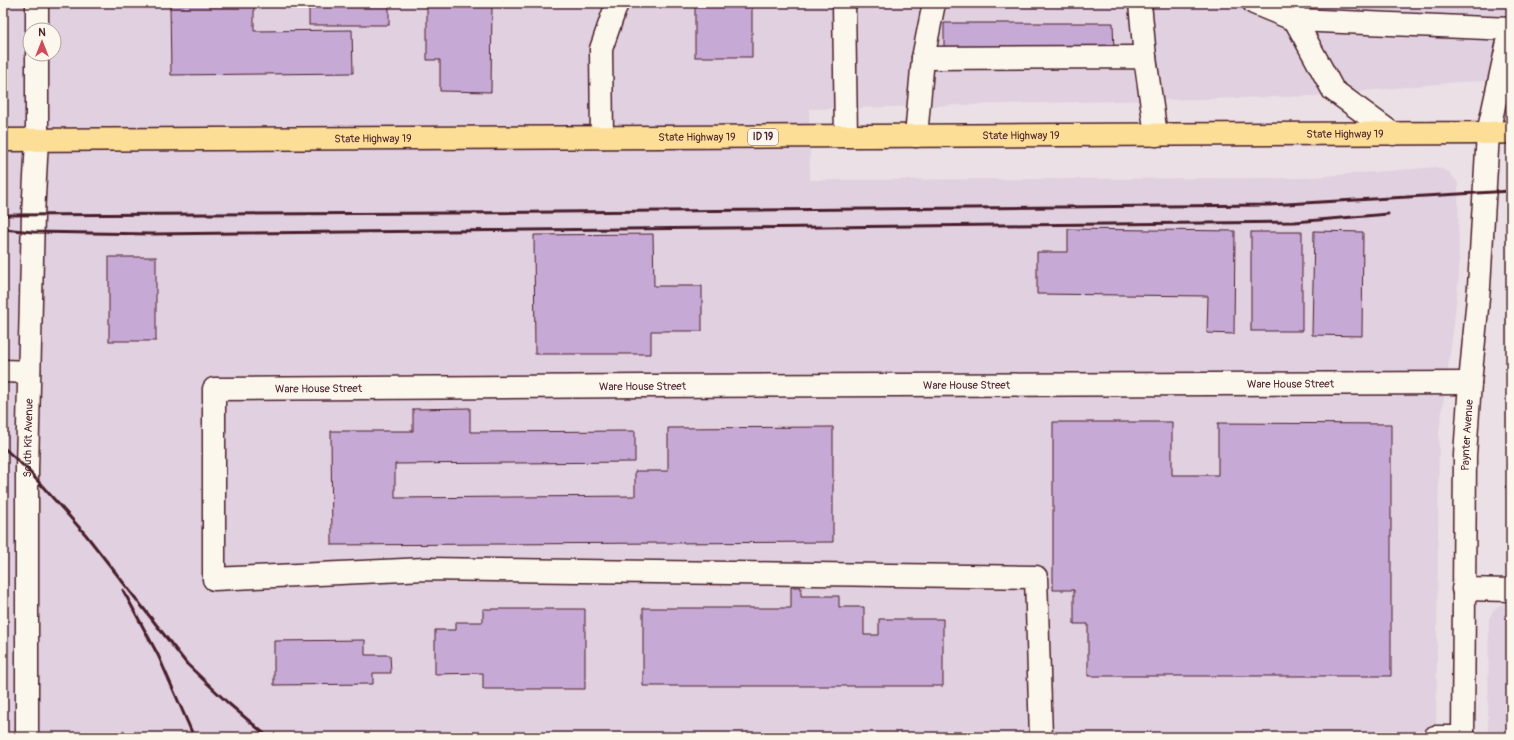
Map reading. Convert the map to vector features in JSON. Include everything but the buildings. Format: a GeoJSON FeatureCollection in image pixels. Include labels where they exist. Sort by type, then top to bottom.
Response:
{"type":"FeatureCollection","features":[{"type":"Feature","properties":{"kind":"main road","name":"State Highway 19"},"geometry":{"type":"LineString","coordinates":[[3,140],[1488,134],[1511,132]]}},
{"type":"Feature","properties":{"kind":"street"},"geometry":{"type":"LineString","coordinates":[[37,3],[37,22]]}},
{"type":"Feature","properties":{"kind":"street"},"geometry":{"type":"LineString","coordinates":[[602,137],[601,49],[617,3]]}},
{"type":"Feature","properties":{"kind":"street"},"geometry":{"type":"LineString","coordinates":[[844,3],[846,136]]}},
{"type":"Feature","properties":{"kind":"street"},"geometry":{"type":"LineString","coordinates":[[916,136],[923,58],[934,3]]}},
{"type":"Feature","properties":{"kind":"street"},"geometry":{"type":"LineString","coordinates":[[1140,3],[1145,57],[1156,135]]}},
{"type":"Feature","properties":{"kind":"street"},"geometry":{"type":"LineString","coordinates":[[1254,3],[1294,12],[1511,28]]}},
{"type":"Feature","properties":{"kind":"street"},"geometry":{"type":"LineString","coordinates":[[1294,12],[1333,90],[1393,134]]}},
{"type":"Feature","properties":{"kind":"street","name":"Paynter Avenue"},"geometry":{"type":"LineString","coordinates":[[1463,737],[1465,455],[1479,287],[1488,134],[1511,28]]}},
{"type":"Feature","properties":{"kind":"street"},"geometry":{"type":"LineString","coordinates":[[923,58],[1145,57]]}},
{"type":"Feature","properties":{"kind":"street","name":"South Kit Avenue"},"geometry":{"type":"LineString","coordinates":[[27,737],[27,469],[33,215],[37,140],[37,62]]}},
{"type":"Feature","properties":{"kind":"street"},"geometry":{"type":"LineString","coordinates":[[3,371],[29,372]]}},
{"type":"Feature","properties":{"kind":"street","name":"Ware House Street"},"geometry":{"type":"LineString","coordinates":[[1040,737],[1036,578],[425,570],[214,579],[214,390],[644,386],[1470,383]]}},
{"type":"Feature","properties":{"kind":"street"},"geometry":{"type":"LineString","coordinates":[[1463,589],[1511,590]]}},
{"type":"Feature","properties":{"kind":"street"},"geometry":{"type":"LineString","coordinates":[[1435,737],[1463,737]]}},
{"type":"Feature","properties":{"kind":"shaded area"},"geometry":{"type":"Polygon","coordinates":[[[3,3],[1511,3],[1511,80],[1457,82],[1313,96],[809,109],[810,180],[1302,178],[1436,167],[1449,172],[1458,183],[1459,275],[1453,332],[1439,432],[1436,737],[3,737],[3,3]]]}},
{"type":"Feature","properties":{"kind":"shaded area"},"geometry":{"type":"Polygon","coordinates":[[[1500,605],[1511,605],[1511,737],[1488,737],[1489,619],[1493,611],[1500,605]]]}},
{"type":"Feature","properties":{"kind":"railway"},"geometry":{"type":"LineString","coordinates":[[3,215],[458,213],[1269,205],[1511,191]]}},
{"type":"Feature","properties":{"kind":"railway"},"geometry":{"type":"LineString","coordinates":[[3,229],[33,232],[151,234],[1295,222],[1388,214]]}},
{"type":"Feature","properties":{"kind":"railway"},"geometry":{"type":"LineString","coordinates":[[3,447],[27,469],[86,535],[187,664],[228,703],[268,737]]}},
{"type":"Feature","properties":{"kind":"railway"},"geometry":{"type":"LineString","coordinates":[[123,590],[158,655],[194,737]]}}]}
